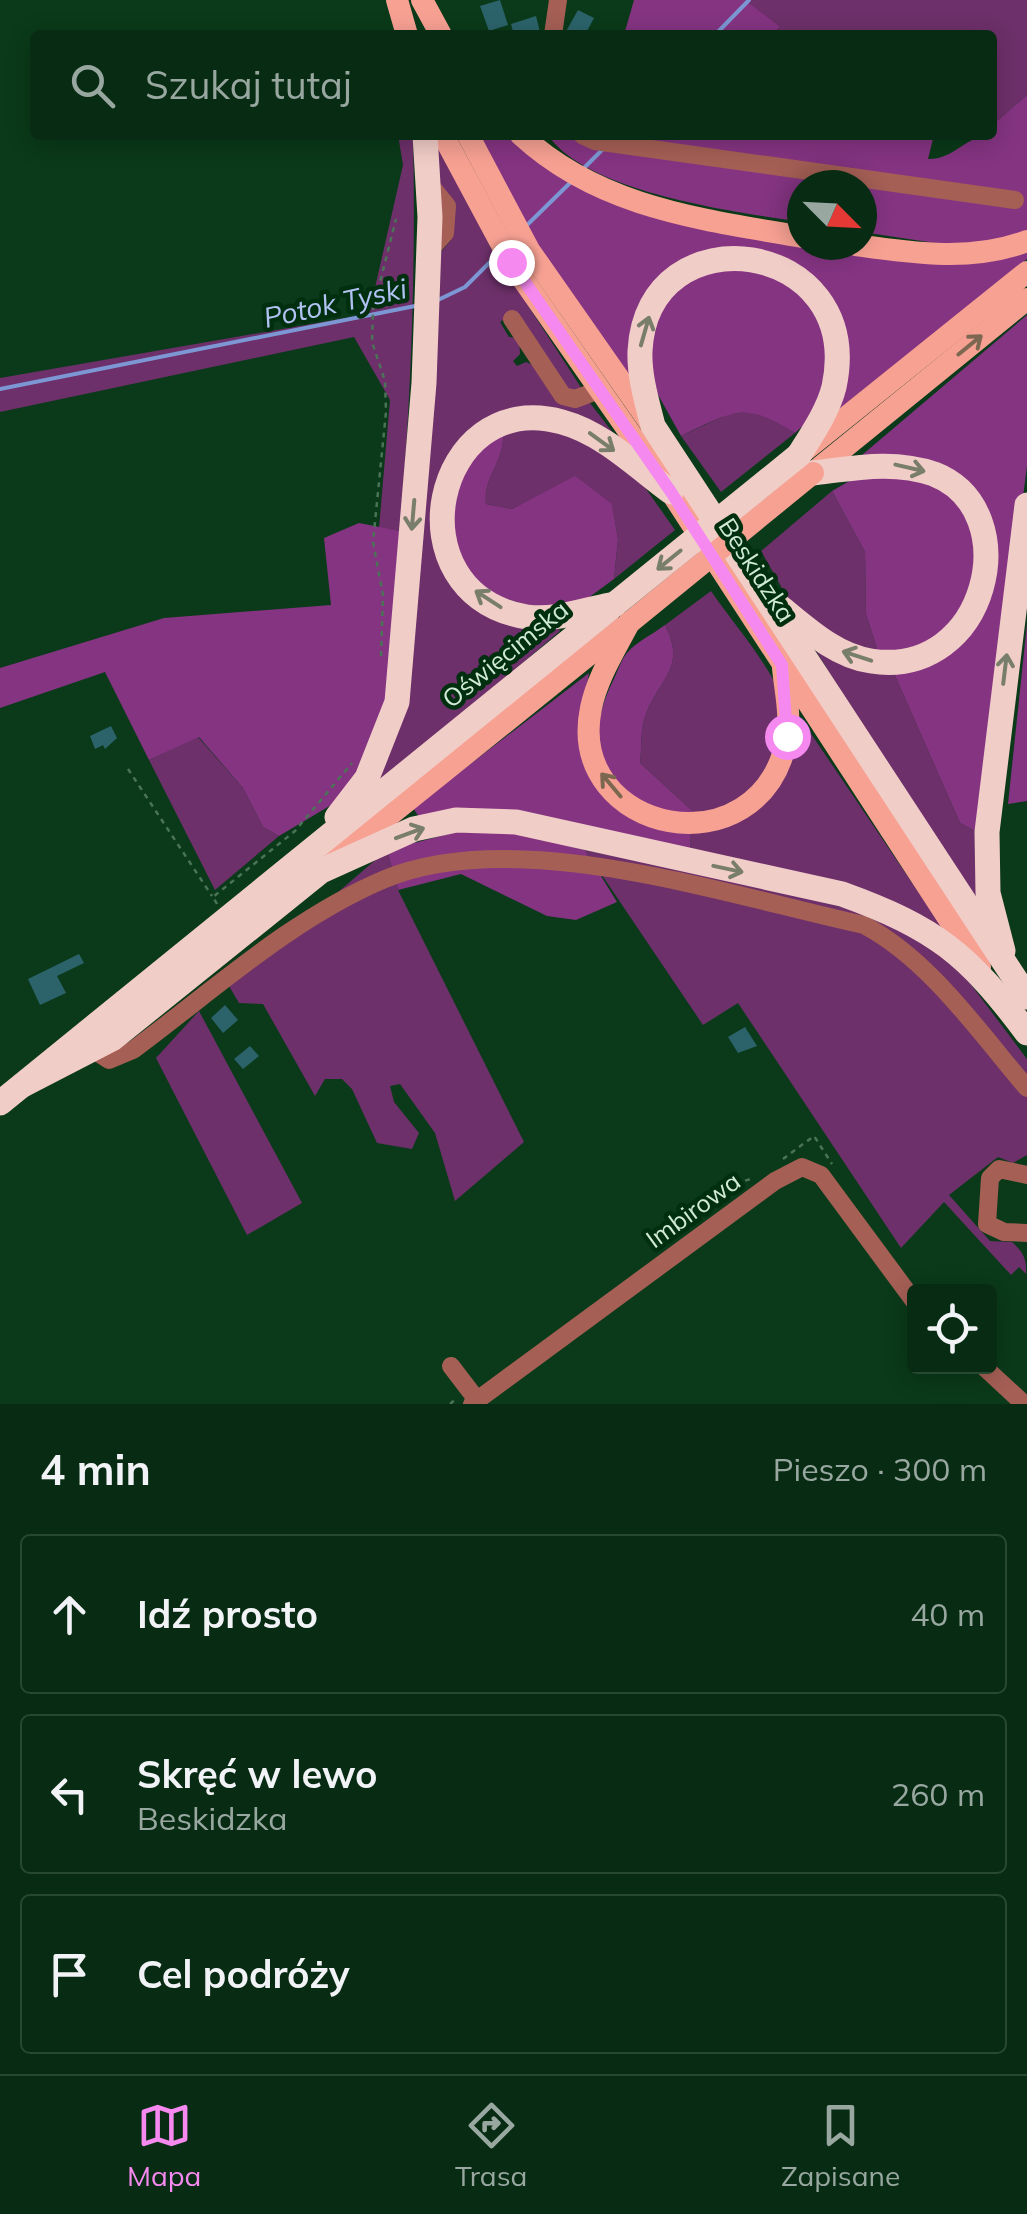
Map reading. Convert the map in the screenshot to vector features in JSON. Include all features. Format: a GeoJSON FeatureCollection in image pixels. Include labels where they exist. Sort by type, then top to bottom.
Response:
{"type":"FeatureCollection","features":[{"type":"Feature","properties":{"kind":"highway"},"geometry":{"type":"LineString","coordinates":[[316,862],[368,778],[397,702],[428,284],[430,185],[426,140]]}},
{"type":"Feature","properties":{"kind":"highway"},"geometry":{"type":"LineString","coordinates":[[653,426],[640,349],[655,302],[694,266],[712,260],[756,258],[797,276],[815,293],[834,334],[838,358],[833,389],[806,464],[895,464],[938,475],[970,500],[988,550],[980,604],[968,626],[922,658],[869,661],[820,639],[762,594]]}},
{"type":"Feature","properties":{"kind":"highway"},"geometry":{"type":"LineString","coordinates":[[622,614],[526,616],[480,596],[452,565],[439,532],[447,478],[466,449],[486,433],[520,420],[559,420],[590,432],[671,492]]}},
{"type":"Feature","properties":{"kind":"highway","name":"Beskidzka"},"geometry":{"type":"LineString","coordinates":[[653,426],[1000,976],[1027,1033]]}},
{"type":"Feature","properties":{"kind":"highway","name":"Oświęcimska"},"geometry":{"type":"LineString","coordinates":[[23,1085],[95,1050],[316,862],[806,464]]}},
{"type":"Feature","properties":{"kind":"highway"},"geometry":{"type":"LineString","coordinates":[[1000,976],[988,893],[987,832],[1027,505]]}},
{"type":"Feature","properties":{"kind":"highway"},"geometry":{"type":"LineString","coordinates":[[316,862],[414,829],[456,820],[516,822],[842,894],[934,934],[1000,976]]}},
{"type":"Feature","properties":{"kind":"highway","name":"Oświęcimska"},"geometry":{"type":"LineString","coordinates":[[0,1103],[316,862]]}},
{"type":"Feature","properties":{"kind":"highway","name":"Beskidzka"},"geometry":{"type":"LineString","coordinates":[[1000,976],[1027,997]]}},
{"type":"Feature","properties":{"kind":"main road"},"geometry":{"type":"LineString","coordinates":[[397,0],[406,30]]}},
{"type":"Feature","properties":{"kind":"main road"},"geometry":{"type":"LineString","coordinates":[[420,0],[429,30]]}},
{"type":"Feature","properties":{"kind":"main road"},"geometry":{"type":"LineString","coordinates":[[420,0],[438,30]]}},
{"type":"Feature","properties":{"kind":"main road","name":"Beskidzka"},"geometry":{"type":"LineString","coordinates":[[446,140],[599,390],[671,492],[782,665],[1000,976]]}},
{"type":"Feature","properties":{"kind":"main road","name":"Beskidzka"},"geometry":{"type":"LineString","coordinates":[[470,140],[502,228]]}},
{"type":"Feature","properties":{"kind":"main road"},"geometry":{"type":"LineString","coordinates":[[527,140],[584,180],[628,201],[672,214],[787,233]]}},
{"type":"Feature","properties":{"kind":"main road"},"geometry":{"type":"LineString","coordinates":[[877,248],[928,255],[976,252],[1027,241]]}},
{"type":"Feature","properties":{"kind":"main road","name":"Beskidzka"},"geometry":{"type":"LineString","coordinates":[[520,256],[653,426]]}},
{"type":"Feature","properties":{"kind":"main road","name":"Oświęcimska"},"geometry":{"type":"LineString","coordinates":[[806,464],[1027,272]]}},
{"type":"Feature","properties":{"kind":"main road","name":"Oświęcimska"},"geometry":{"type":"LineString","coordinates":[[806,464],[1027,299]]}},
{"type":"Feature","properties":{"kind":"main road"},"geometry":{"type":"LineString","coordinates":[[622,614],[591,708],[596,764],[608,785],[632,807],[666,823],[719,820],[764,791],[787,736],[782,665]]}},
{"type":"Feature","properties":{"kind":"street"},"geometry":{"type":"LineString","coordinates":[[554,30],[558,0]]}},
{"type":"Feature","properties":{"kind":"street"},"geometry":{"type":"LineString","coordinates":[[600,140],[1015,200]]}},
{"type":"Feature","properties":{"kind":"street"},"geometry":{"type":"LineString","coordinates":[[512,320],[525,357],[563,396],[575,399],[599,390]]}},
{"type":"Feature","properties":{"kind":"street"},"geometry":{"type":"LineString","coordinates":[[95,1050],[109,1060],[133,1050],[338,901],[389,877],[492,858],[607,868],[864,926],[880,934],[948,995],[1027,1088]]}},
{"type":"Feature","properties":{"kind":"street","name":"Imbirowa"},"geometry":{"type":"LineString","coordinates":[[474,1402],[775,1181],[802,1167],[821,1175],[907,1291]]}},
{"type":"Feature","properties":{"kind":"street"},"geometry":{"type":"LineString","coordinates":[[1027,1176],[999,1169],[990,1178],[987,1224],[1004,1232],[1027,1229],[1027,1214]]}},
{"type":"Feature","properties":{"kind":"street"},"geometry":{"type":"LineString","coordinates":[[450,1366],[474,1402]]}},
{"type":"Feature","properties":{"kind":"street"},"geometry":{"type":"LineString","coordinates":[[992,1374],[1024,1404]]}},
{"type":"Feature","properties":{"kind":"path"},"geometry":{"type":"LineString","coordinates":[[380,664],[384,596],[373,542],[386,412],[373,310],[396,219]]}},
{"type":"Feature","properties":{"kind":"path"},"geometry":{"type":"LineString","coordinates":[[213,897],[294,832],[357,752]]}},
{"type":"Feature","properties":{"kind":"path"},"geometry":{"type":"LineString","coordinates":[[128,769],[218,905]]}},
{"type":"Feature","properties":{"kind":"path"},"geometry":{"type":"LineString","coordinates":[[674,1236],[684,1220],[739,1181],[754,1178]]}},
{"type":"Feature","properties":{"kind":"shaded area"},"geometry":{"type":"Polygon","coordinates":[[[634,0],[745,0],[780,27],[777,30],[625,30],[634,0]]]}},
{"type":"Feature","properties":{"kind":"shaded area"},"geometry":{"type":"Polygon","coordinates":[[[745,0],[1027,0],[1027,95],[997,121],[997,30],[777,30],[779,28],[745,0]]]}},
{"type":"Feature","properties":{"kind":"shaded area"},"geometry":{"type":"Polygon","coordinates":[[[1027,95],[1027,234],[955,246],[877,234],[877,170],[787,170],[787,220],[703,205],[628,185],[595,172],[567,155],[553,140],[575,140],[587,147],[591,140],[933,140],[928,159],[953,152],[973,140],[997,140],[997,121],[1027,95]]]}},
{"type":"Feature","properties":{"kind":"shaded area"},"geometry":{"type":"Polygon","coordinates":[[[399,140],[413,140],[412,333],[400,531],[379,528],[390,400],[354,337],[0,412],[0,378],[369,314],[403,165],[399,140]]]}},
{"type":"Feature","properties":{"kind":"shaded area"},"geometry":{"type":"Polygon","coordinates":[[[436,140],[492,250],[582,389],[567,393],[514,313],[500,322],[509,337],[519,338],[520,354],[513,361],[517,366],[526,362],[538,367],[570,403],[590,403],[617,438],[546,411],[449,460],[560,631],[353,808],[375,774],[434,260],[451,240],[438,184],[436,140]]]}},
{"type":"Feature","properties":{"kind":"shaded area"},"geometry":{"type":"Polygon","coordinates":[[[479,140],[516,140],[560,173],[787,241],[787,260],[877,260],[877,253],[919,258],[1027,250],[1027,259],[832,415],[842,385],[804,272],[676,270],[635,386],[548,264],[479,140]]]}},
{"type":"Feature","properties":{"kind":"shaded area"},"geometry":{"type":"Polygon","coordinates":[[[760,264],[812,296],[832,355],[819,411],[795,433],[763,416],[738,413],[681,436],[652,384],[650,332],[667,295],[690,274],[760,264]]]}},
{"type":"Feature","properties":{"kind":"shaded area"},"geometry":{"type":"Polygon","coordinates":[[[1027,315],[1027,466],[979,833],[960,823],[893,671],[984,612],[972,492],[855,461],[1027,315]]]}},
{"type":"Feature","properties":{"kind":"shaded area"},"geometry":{"type":"Polygon","coordinates":[[[762,411],[795,433],[721,492],[681,436],[728,414],[762,411]]]}},
{"type":"Feature","properties":{"kind":"shaded area"},"geometry":{"type":"Polygon","coordinates":[[[523,426],[587,438],[644,486],[675,530],[614,579],[618,539],[612,505],[575,477],[512,509],[486,504],[503,433],[523,426]]]}},
{"type":"Feature","properties":{"kind":"shaded area"},"geometry":{"type":"Polygon","coordinates":[[[503,433],[486,504],[512,509],[575,476],[612,504],[618,539],[614,579],[584,601],[551,612],[483,591],[456,559],[453,487],[472,452],[503,433]]]}},
{"type":"Feature","properties":{"kind":"shaded area"},"geometry":{"type":"Polygon","coordinates":[[[883,472],[940,482],[978,532],[975,599],[932,647],[880,658],[866,614],[865,552],[832,491],[853,479],[883,472]]]}},
{"type":"Feature","properties":{"kind":"shaded area"},"geometry":{"type":"Polygon","coordinates":[[[832,491],[865,552],[866,614],[880,658],[865,655],[792,606],[761,551],[832,491]]]}},
{"type":"Feature","properties":{"kind":"shaded area"},"geometry":{"type":"Polygon","coordinates":[[[359,523],[400,531],[391,700],[348,795],[279,836],[263,827],[243,788],[199,737],[149,760],[105,672],[0,708],[0,668],[164,618],[331,605],[324,538],[359,523]]]}},
{"type":"Feature","properties":{"kind":"shaded area"},"geometry":{"type":"Polygon","coordinates":[[[711,591],[774,681],[782,703],[783,725],[779,747],[756,784],[739,799],[698,816],[640,763],[644,720],[672,663],[671,640],[665,625],[711,591]]]}},
{"type":"Feature","properties":{"kind":"shaded area"},"geometry":{"type":"Polygon","coordinates":[[[1027,624],[1027,801],[1008,804],[1027,624]]]}},
{"type":"Feature","properties":{"kind":"shaded area"},"geometry":{"type":"Polygon","coordinates":[[[665,625],[671,640],[672,663],[644,720],[640,763],[698,816],[670,813],[625,793],[602,756],[602,708],[621,663],[635,645],[665,625]]]}},
{"type":"Feature","properties":{"kind":"shaded area"},"geometry":{"type":"Polygon","coordinates":[[[813,646],[893,671],[960,823],[979,833],[979,915],[813,646]]]}},
{"type":"Feature","properties":{"kind":"shaded area"},"geometry":{"type":"Polygon","coordinates":[[[589,673],[584,703],[624,809],[649,826],[691,831],[690,852],[422,821],[413,808],[589,673]]]}},
{"type":"Feature","properties":{"kind":"shaded area"},"geometry":{"type":"Polygon","coordinates":[[[797,713],[942,927],[938,931],[690,852],[691,831],[740,819],[770,796],[787,762],[797,713]]]}},
{"type":"Feature","properties":{"kind":"shaded area"},"geometry":{"type":"Polygon","coordinates":[[[198,737],[243,788],[263,827],[279,836],[215,890],[149,760],[198,737]]]}},
{"type":"Feature","properties":{"kind":"shaded area"},"geometry":{"type":"Polygon","coordinates":[[[468,829],[514,832],[585,850],[617,902],[576,920],[547,916],[461,874],[398,890],[387,850],[468,829]]]}},
{"type":"Feature","properties":{"kind":"shaded area"},"geometry":{"type":"Polygon","coordinates":[[[387,850],[398,890],[524,1142],[455,1201],[435,1133],[400,1084],[390,1086],[394,1102],[419,1133],[412,1149],[377,1143],[352,1089],[342,1079],[325,1079],[315,1096],[263,1004],[239,1003],[229,986],[387,850]]]}},
{"type":"Feature","properties":{"kind":"shaded area"},"geometry":{"type":"Polygon","coordinates":[[[585,850],[783,891],[875,916],[917,934],[957,966],[1027,1059],[1027,1155],[1013,1163],[998,1157],[949,1195],[990,1241],[1012,1242],[1016,1246],[1025,1260],[1026,1274],[1019,1267],[1011,1275],[944,1202],[901,1248],[738,1003],[703,1025],[585,850]]]}},
{"type":"Feature","properties":{"kind":"shaded area"},"geometry":{"type":"Polygon","coordinates":[[[199,1011],[302,1203],[247,1235],[156,1058],[199,1011]]]}},
{"type":"Feature","properties":{"kind":"building"},"geometry":{"type":"Polygon","coordinates":[[[500,0],[508,25],[489,30],[480,6],[500,0]]]}},
{"type":"Feature","properties":{"kind":"building"},"geometry":{"type":"Polygon","coordinates":[[[578,10],[594,18],[588,30],[567,30],[578,10]]]}},
{"type":"Feature","properties":{"kind":"building"},"geometry":{"type":"Polygon","coordinates":[[[536,16],[540,30],[513,30],[511,24],[536,16]]]}},
{"type":"Feature","properties":{"kind":"building"},"geometry":{"type":"Polygon","coordinates":[[[111,726],[117,738],[105,749],[103,745],[95,749],[90,736],[111,726]]]}},
{"type":"Feature","properties":{"kind":"building"},"geometry":{"type":"Polygon","coordinates":[[[79,954],[84,963],[57,976],[66,993],[40,1005],[28,979],[79,954]]]}},
{"type":"Feature","properties":{"kind":"building"},"geometry":{"type":"Polygon","coordinates":[[[225,1005],[238,1020],[223,1033],[211,1018],[225,1005]]]}},
{"type":"Feature","properties":{"kind":"building"},"geometry":{"type":"Polygon","coordinates":[[[745,1027],[757,1046],[738,1053],[728,1037],[745,1027]]]}},
{"type":"Feature","properties":{"kind":"building"},"geometry":{"type":"Polygon","coordinates":[[[250,1046],[259,1056],[243,1069],[234,1059],[250,1046]]]}},
{"type":"Feature","properties":{"kind":"waterway","name":"Potok Tyski"},"geometry":{"type":"LineString","coordinates":[[720,30],[749,0]]}},
{"type":"Feature","properties":{"kind":"waterway","name":"Potok Tyski"},"geometry":{"type":"LineString","coordinates":[[582,170],[603,149]]}},
{"type":"Feature","properties":{"kind":"waterway","name":"Potok Tyski"},"geometry":{"type":"LineString","coordinates":[[525,227],[572,181]]}},
{"type":"Feature","properties":{"kind":"waterway","name":"Potok Tyski"},"geometry":{"type":"LineString","coordinates":[[438,300],[465,287],[497,255]]}},
{"type":"Feature","properties":{"kind":"waterway","name":"Potok Tyski"},"geometry":{"type":"LineString","coordinates":[[0,389],[415,306]]}},
{"type":"Feature","properties":{"kind":"route"},"geometry":{"type":"LineString","coordinates":[[511,262],[671,492],[782,665],[787,736]]}}]}
